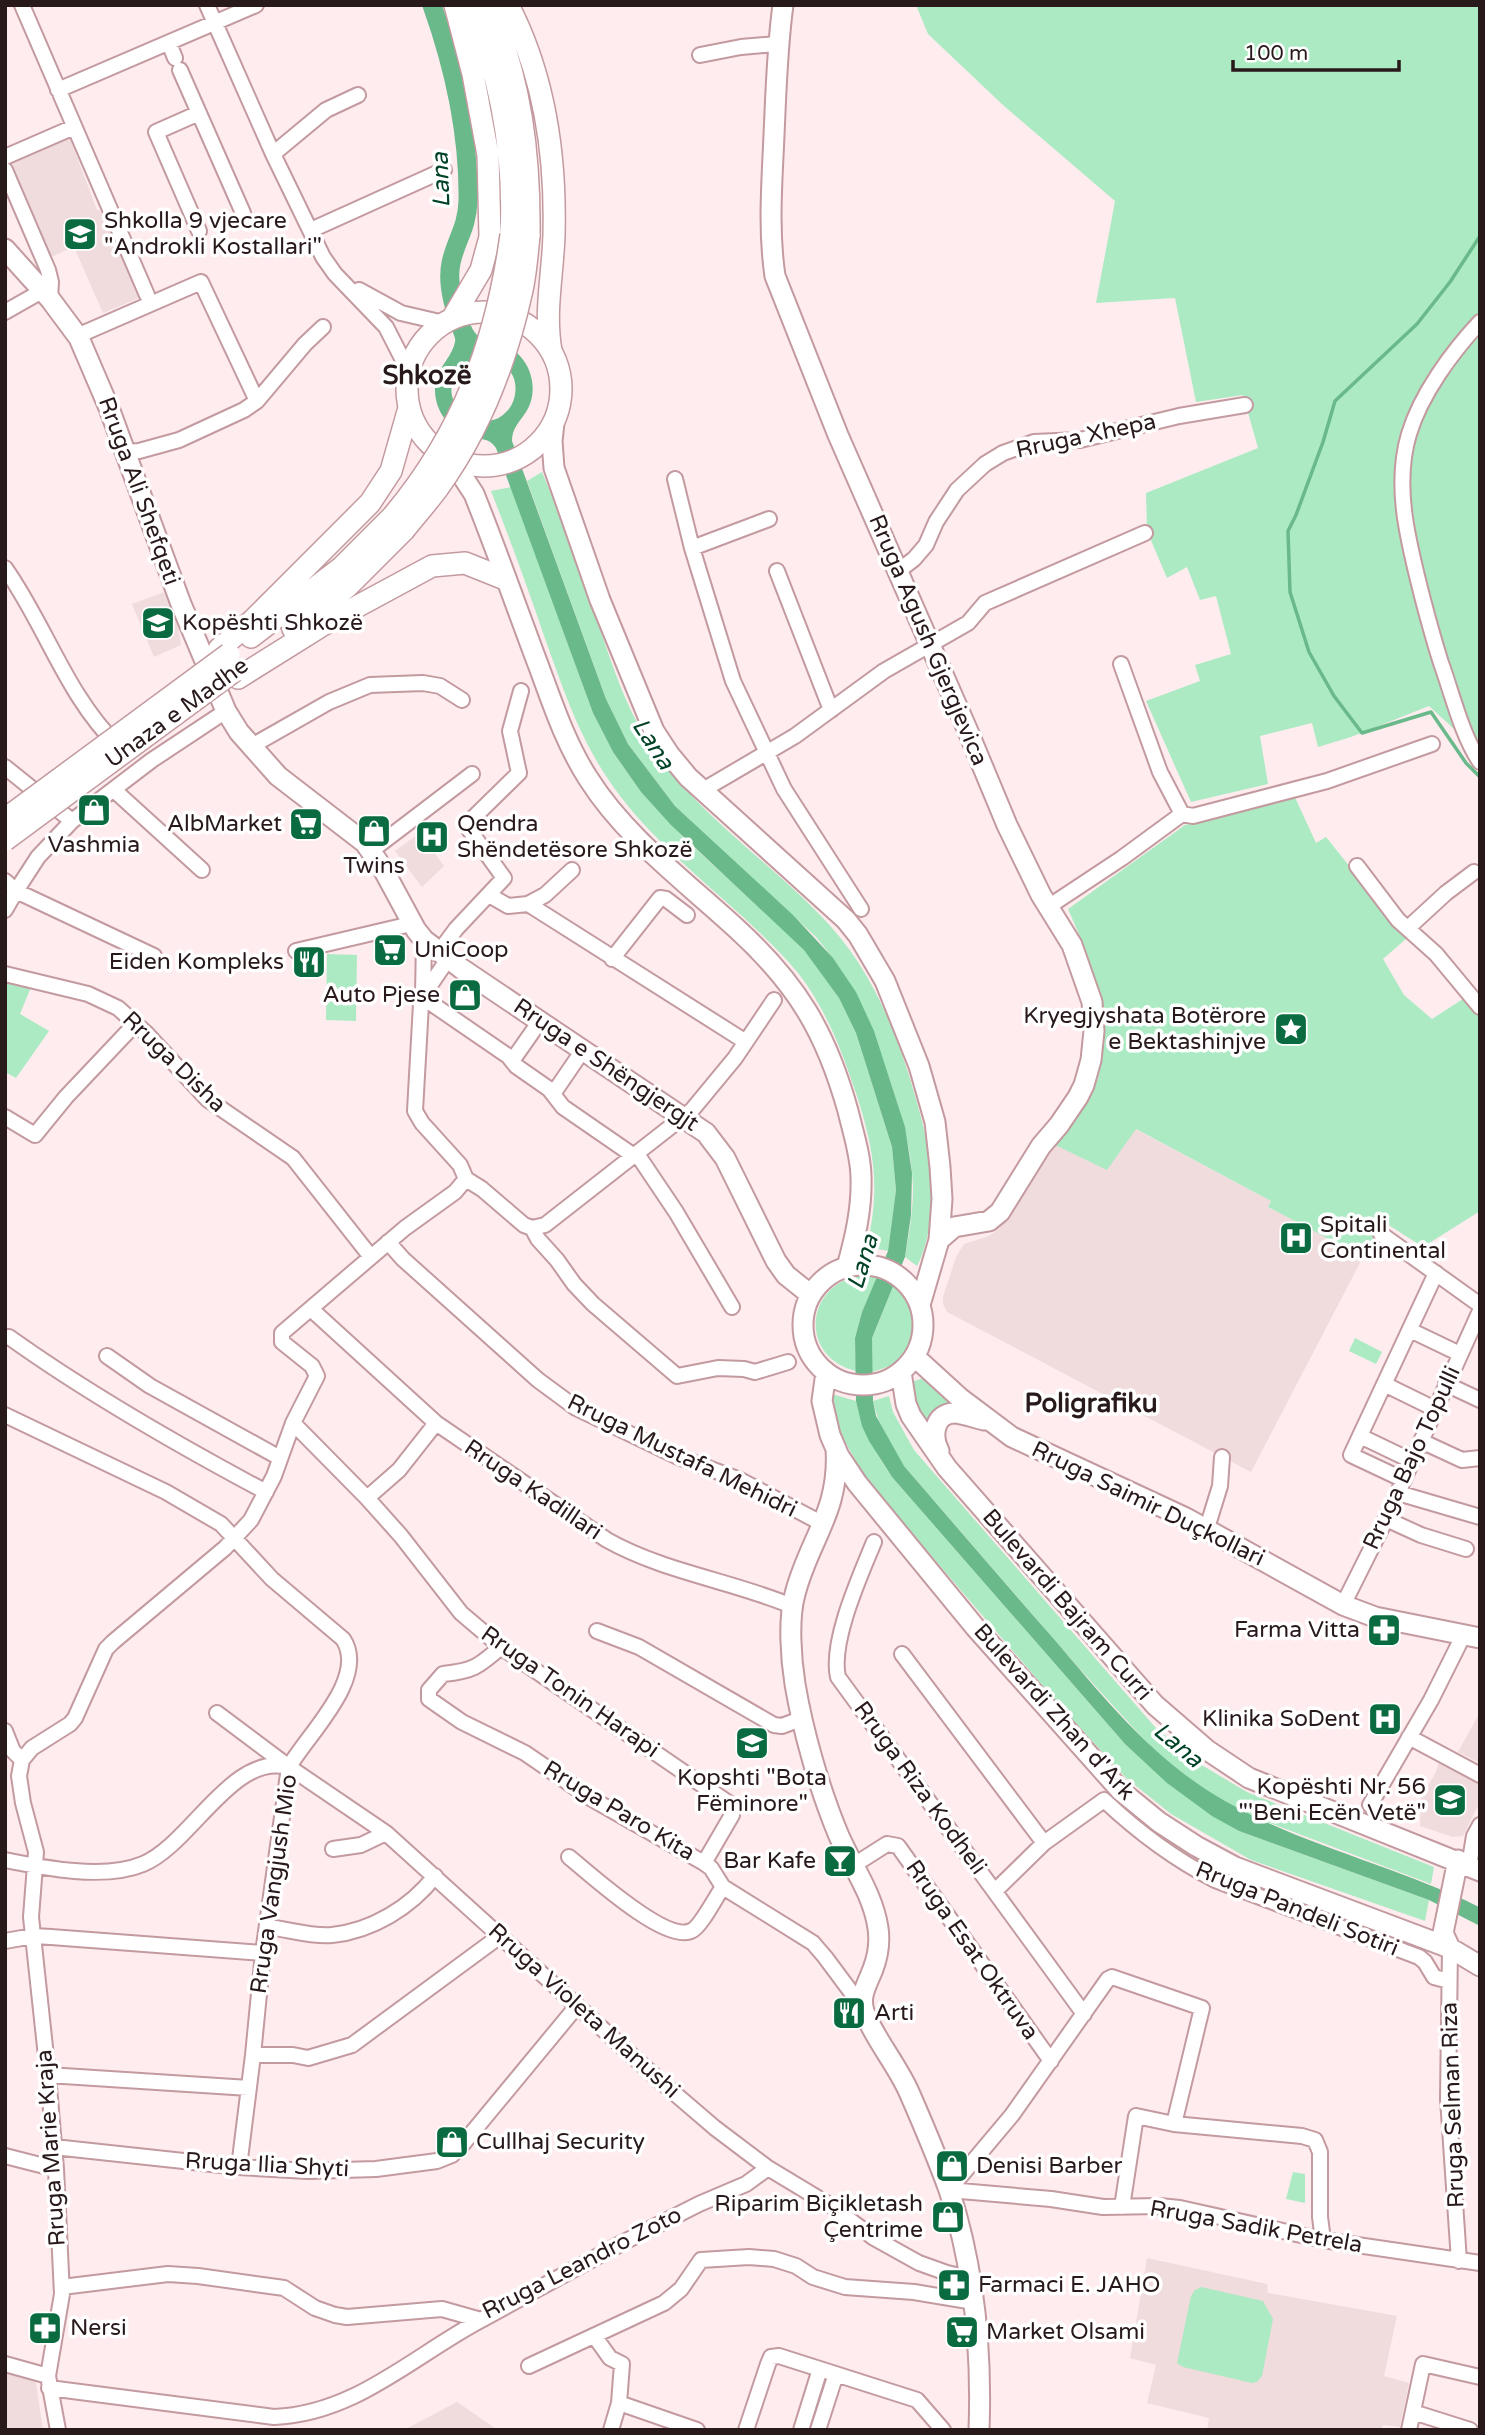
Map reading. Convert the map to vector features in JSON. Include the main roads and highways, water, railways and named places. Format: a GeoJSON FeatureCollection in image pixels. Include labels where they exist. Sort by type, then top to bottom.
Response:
{"type":"FeatureCollection","features":[{"type":"Feature","properties":{"kind":"highway"},"geometry":{"type":"LineString","coordinates":[[455,5],[488,155],[490,237],[487,252],[458,313],[429,335],[417,351],[409,372],[407,388],[409,408],[416,426],[428,442],[443,455],[461,463],[481,466],[501,465],[537,446],[554,423],[561,390],[547,323],[554,214],[550,145],[541,90],[532,58],[508,5]]}},
{"type":"Feature","properties":{"kind":"highway"},"geometry":{"type":"LineString","coordinates":[[471,5],[491,59],[504,116],[520,236]]}},
{"type":"Feature","properties":{"kind":"highway","name":"Unaza e Madhe"},"geometry":{"type":"LineString","coordinates":[[5,819],[76,766],[347,587],[399,523],[439,487],[467,441],[491,392],[523,288],[520,236],[530,178],[521,109],[489,5]]}},
{"type":"Feature","properties":{"kind":"highway"},"geometry":{"type":"LineString","coordinates":[[458,313],[502,315],[522,322],[538,335],[551,351]]}},
{"type":"Feature","properties":{"kind":"highway"},"geometry":{"type":"LineString","coordinates":[[230,663],[252,621],[370,503],[391,471],[409,408]]}},
{"type":"Feature","properties":{"kind":"highway"},"geometry":{"type":"LineString","coordinates":[[230,663],[321,626],[432,566],[465,563],[505,579]]}},
{"type":"Feature","properties":{"kind":"highway","name":"Unaza e Madhe"},"geometry":{"type":"LineString","coordinates":[[5,840],[230,663]]}},
{"type":"Feature","properties":{"kind":"main road","name":"Rruga Agush Gjergjevica"},"geometry":{"type":"LineString","coordinates":[[783,5],[778,44],[771,205],[775,276],[838,435],[1007,825],[1048,907],[1072,945],[1092,1002],[1094,1031],[1088,1073],[1074,1105],[1041,1146],[1000,1212],[989,1221],[954,1227],[939,1240]]}},
{"type":"Feature","properties":{"kind":"main road","name":"Rruga Ali Shefqeti"},"geometry":{"type":"LineString","coordinates":[[5,249],[77,335],[95,373],[181,604],[226,711],[250,747],[278,776],[357,835],[371,850],[411,923],[437,951]]}},
{"type":"Feature","properties":{"kind":"main road"},"geometry":{"type":"LineString","coordinates":[[554,423],[554,468],[600,600],[644,709],[669,754],[688,777],[846,920],[868,951],[884,981],[919,1066],[935,1122],[942,1199],[939,1240],[920,1305],[922,1337],[915,1357],[894,1376],[869,1385],[835,1377],[808,1350],[804,1336],[804,1316],[811,1295],[833,1273],[847,1267],[869,1265],[891,1271],[908,1285],[920,1305]]}},
{"type":"Feature","properties":{"kind":"main road"},"geometry":{"type":"LineString","coordinates":[[443,455],[459,471],[474,494],[553,706],[589,779],[639,839],[738,930],[786,979],[822,1038],[845,1102],[861,1177],[859,1213],[847,1267]]}},
{"type":"Feature","properties":{"kind":"main road","name":"Rruga e Shëngjergjt"},"geometry":{"type":"LineString","coordinates":[[437,951],[701,1129],[718,1146],[776,1261],[786,1275],[811,1295]]}},
{"type":"Feature","properties":{"kind":"main road"},"geometry":{"type":"LineString","coordinates":[[942,1199],[972,1223]]}},
{"type":"Feature","properties":{"kind":"main road","name":"Rruga Saimir Duçkollari"},"geometry":{"type":"LineString","coordinates":[[915,1357],[935,1377],[992,1423],[1022,1442],[1207,1528],[1343,1605],[1375,1617],[1472,1636]]}},
{"type":"Feature","properties":{"kind":"main road","name":"Bulevardi Bajram Curri"},"geometry":{"type":"LineString","coordinates":[[894,1376],[911,1416],[947,1468],[1155,1705],[1207,1750],[1249,1779],[1466,1870]]}},
{"type":"Feature","properties":{"kind":"main road","name":"Bulevardi Zhan d'Ark"},"geometry":{"type":"LineString","coordinates":[[835,1377],[822,1401],[836,1449],[849,1472],[975,1626],[1121,1791],[1159,1822],[1235,1867],[1450,1936],[1480,1966]]}},
{"type":"Feature","properties":{"kind":"main road"},"geometry":{"type":"LineString","coordinates":[[947,1468],[934,1438],[938,1421],[953,1413],[992,1423]]}},
{"type":"Feature","properties":{"kind":"main road"},"geometry":{"type":"LineString","coordinates":[[836,1449],[837,1473],[832,1502],[798,1583],[792,1606],[793,1671],[828,1808],[872,1901],[879,1937],[876,1959],[863,1991],[863,2008],[903,2080],[949,2190],[974,2302],[980,2397],[979,2430]]}},
{"type":"Feature","properties":{"kind":"main road"},"geometry":{"type":"LineString","coordinates":[[832,1502],[841,1496],[850,1495],[872,1503]]}},
{"type":"Feature","properties":{"kind":"main road"},"geometry":{"type":"LineString","coordinates":[[1450,1936],[1466,1870]]}},
{"type":"Feature","properties":{"kind":"waterway","name":"Lana"},"geometry":{"type":"LineString","coordinates":[[432,5],[459,102],[466,151],[467,211],[451,263],[450,285],[470,352]]}},
{"type":"Feature","properties":{"kind":"waterway"},"geometry":{"type":"LineString","coordinates":[[1480,236],[1450,282],[1417,324],[1335,401],[1323,442],[1288,531],[1290,592],[1309,652],[1334,696],[1362,733],[1431,712],[1466,763],[1480,777]]}},
{"type":"Feature","properties":{"kind":"place","name":"Shkolla 9 vjecare \"Androkli Kostallari\""},"geometry":{"type":"Point","coordinates":[80,234]}},
{"type":"Feature","properties":{"kind":"place","name":"Kopështi Shkozë"},"geometry":{"type":"Point","coordinates":[158,623]}},
{"type":"Feature","properties":{"kind":"place","name":"Vashmia"},"geometry":{"type":"Point","coordinates":[94,810]}},
{"type":"Feature","properties":{"kind":"place","name":"AlbMarket"},"geometry":{"type":"Point","coordinates":[306,824]}},
{"type":"Feature","properties":{"kind":"place","name":"Twins"},"geometry":{"type":"Point","coordinates":[374,831]}},
{"type":"Feature","properties":{"kind":"place","name":"Qendra Shëndetësore Shkozë"},"geometry":{"type":"Point","coordinates":[432,837]}},
{"type":"Feature","properties":{"kind":"place","name":"UniCoop"},"geometry":{"type":"Point","coordinates":[390,950]}},
{"type":"Feature","properties":{"kind":"place","name":"Eiden Kompleks"},"geometry":{"type":"Point","coordinates":[309,962]}},
{"type":"Feature","properties":{"kind":"place","name":"Auto Pjese"},"geometry":{"type":"Point","coordinates":[465,995]}},
{"type":"Feature","properties":{"kind":"place","name":"Kryegjyshata Botërore e Bektashinjve"},"geometry":{"type":"Point","coordinates":[1291,1029]}},
{"type":"Feature","properties":{"kind":"place","name":"Spitali Continental"},"geometry":{"type":"Point","coordinates":[1296,1238]}},
{"type":"Feature","properties":{"kind":"place","name":"Farma Vitta"},"geometry":{"type":"Point","coordinates":[1384,1630]}},
{"type":"Feature","properties":{"kind":"place","name":"Klinika SoDent"},"geometry":{"type":"Point","coordinates":[1385,1719]}},
{"type":"Feature","properties":{"kind":"place","name":"Kopshti \"Bota Fëminore\""},"geometry":{"type":"Point","coordinates":[752,1743]}},
{"type":"Feature","properties":{"kind":"place","name":"Kopështi Nr. 56 \"'Beni Ecën Vetë\""},"geometry":{"type":"Point","coordinates":[1450,1800]}},
{"type":"Feature","properties":{"kind":"place","name":"Bar Kafe"},"geometry":{"type":"Point","coordinates":[840,1861]}},
{"type":"Feature","properties":{"kind":"place","name":"Arti"},"geometry":{"type":"Point","coordinates":[849,2013]}},
{"type":"Feature","properties":{"kind":"place","name":"Cullhaj Security"},"geometry":{"type":"Point","coordinates":[452,2142]}},
{"type":"Feature","properties":{"kind":"place","name":"Denisi Barber"},"geometry":{"type":"Point","coordinates":[952,2166]}},
{"type":"Feature","properties":{"kind":"place","name":"Riparim Biçikletash Çentrime"},"geometry":{"type":"Point","coordinates":[948,2217]}},
{"type":"Feature","properties":{"kind":"place","name":"Farmaci E. JAHO"},"geometry":{"type":"Point","coordinates":[954,2285]}},
{"type":"Feature","properties":{"kind":"place","name":"Nersi"},"geometry":{"type":"Point","coordinates":[45,2328]}},
{"type":"Feature","properties":{"kind":"place","name":"Market Olsami"},"geometry":{"type":"Point","coordinates":[962,2332]}},
{"type":"Feature","properties":{"kind":"district","name":"Shkozë"},"geometry":{"type":"Point","coordinates":[427,375]}},
{"type":"Feature","properties":{"kind":"district","name":"Poligrafiku"},"geometry":{"type":"Point","coordinates":[1091,1403]}}]}
